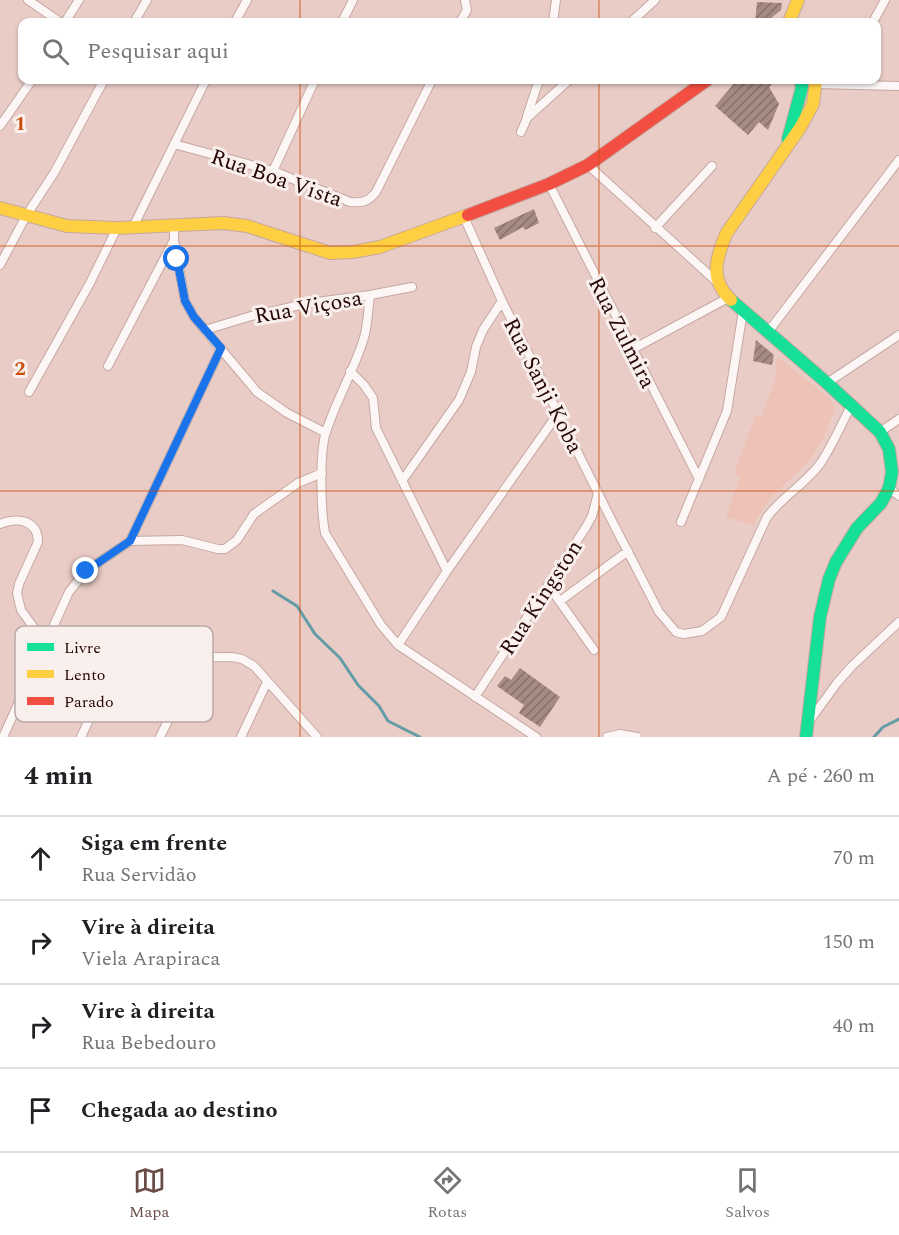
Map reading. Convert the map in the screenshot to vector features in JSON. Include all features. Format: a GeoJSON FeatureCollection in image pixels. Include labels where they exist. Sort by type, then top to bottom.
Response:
{"type":"FeatureCollection","features":[{"type":"Feature","properties":{"kind":"main road"},"geometry":{"type":"LineString","coordinates":[[791,18],[798,0]]}},
{"type":"Feature","properties":{"kind":"main road"},"geometry":{"type":"LineString","coordinates":[[688,92],[695,84]]}},
{"type":"Feature","properties":{"kind":"main road"},"geometry":{"type":"LineString","coordinates":[[0,208],[67,226],[174,227],[223,223],[247,226],[330,253],[353,252],[380,247],[549,184],[588,165],[700,84]]}},
{"type":"Feature","properties":{"kind":"main road"},"geometry":{"type":"LineString","coordinates":[[783,154],[801,84]]}},
{"type":"Feature","properties":{"kind":"main road"},"geometry":{"type":"LineString","coordinates":[[802,84],[810,91],[815,84]]}},
{"type":"Feature","properties":{"kind":"main road"},"geometry":{"type":"LineString","coordinates":[[806,737],[820,617],[829,579],[836,562],[857,528],[894,492],[890,449],[880,432],[728,298],[717,282],[716,266],[726,234],[800,128],[813,104],[816,84]]}},
{"type":"Feature","properties":{"kind":"street"},"geometry":{"type":"LineString","coordinates":[[28,0],[54,18]]}},
{"type":"Feature","properties":{"kind":"street"},"geometry":{"type":"LineString","coordinates":[[68,18],[79,0]]}},
{"type":"Feature","properties":{"kind":"street"},"geometry":{"type":"LineString","coordinates":[[238,18],[247,0]]}},
{"type":"Feature","properties":{"kind":"street"},"geometry":{"type":"LineString","coordinates":[[344,18],[353,0]]}},
{"type":"Feature","properties":{"kind":"street"},"geometry":{"type":"LineString","coordinates":[[462,18],[466,10],[465,0]]}},
{"type":"Feature","properties":{"kind":"street"},"geometry":{"type":"LineString","coordinates":[[554,18],[556,0]]}},
{"type":"Feature","properties":{"kind":"street"},"geometry":{"type":"LineString","coordinates":[[635,18],[655,0]]}},
{"type":"Feature","properties":{"kind":"street"},"geometry":{"type":"LineString","coordinates":[[875,18],[885,0]]}},
{"type":"Feature","properties":{"kind":"street"},"geometry":{"type":"LineString","coordinates":[[137,18],[143,1]]}},
{"type":"Feature","properties":{"kind":"street"},"geometry":{"type":"LineString","coordinates":[[0,126],[29,84]]}},
{"type":"Feature","properties":{"kind":"street"},"geometry":{"type":"LineString","coordinates":[[0,265],[26,216],[54,173],[102,84]]}},
{"type":"Feature","properties":{"kind":"street"},"geometry":{"type":"LineString","coordinates":[[134,227],[204,84]]}},
{"type":"Feature","properties":{"kind":"street"},"geometry":{"type":"LineString","coordinates":[[273,171],[313,84]]}},
{"type":"Feature","properties":{"kind":"street","name":"Rua Boa Vista"},"geometry":{"type":"LineString","coordinates":[[174,144],[273,171],[350,202],[362,203],[371,199],[376,192],[430,84]]}},
{"type":"Feature","properties":{"kind":"street"},"geometry":{"type":"LineString","coordinates":[[521,132],[538,84]]}},
{"type":"Feature","properties":{"kind":"street"},"geometry":{"type":"LineString","coordinates":[[527,118],[565,84]]}},
{"type":"Feature","properties":{"kind":"street"},"geometry":{"type":"LineString","coordinates":[[858,84],[899,86]]}},
{"type":"Feature","properties":{"kind":"street"},"geometry":{"type":"LineString","coordinates":[[768,332],[899,161]]}},
{"type":"Feature","properties":{"kind":"street"},"geometry":{"type":"LineString","coordinates":[[588,165],[717,282]]}},
{"type":"Feature","properties":{"kind":"street"},"geometry":{"type":"LineString","coordinates":[[655,228],[712,166]]}},
{"type":"Feature","properties":{"kind":"street","name":"Rua Zulmira"},"geometry":{"type":"LineString","coordinates":[[549,184],[699,479]]}},
{"type":"Feature","properties":{"kind":"street","name":"Rua Sanji Koba"},"geometry":{"type":"LineString","coordinates":[[464,217],[502,301],[598,493],[659,612],[676,632],[693,633],[710,627],[722,617],[767,517],[775,506],[802,484],[820,463],[851,406]]}},
{"type":"Feature","properties":{"kind":"street"},"geometry":{"type":"LineString","coordinates":[[174,227],[174,240],[185,301],[194,317],[257,392],[287,413],[326,434]]}},
{"type":"Feature","properties":{"kind":"street"},"geometry":{"type":"LineString","coordinates":[[29,392],[90,283],[117,228]]}},
{"type":"Feature","properties":{"kind":"street"},"geometry":{"type":"LineString","coordinates":[[108,366],[174,240]]}},
{"type":"Feature","properties":{"kind":"street","name":"Rua Viçosa"},"geometry":{"type":"LineString","coordinates":[[205,330],[251,316],[309,303],[412,287]]}},
{"type":"Feature","properties":{"kind":"street"},"geometry":{"type":"LineString","coordinates":[[370,295],[368,322],[363,342],[326,434],[322,473],[322,518],[325,533],[381,625],[398,645],[536,737]]}},
{"type":"Feature","properties":{"kind":"street"},"geometry":{"type":"LineString","coordinates":[[633,349],[728,298]]}},
{"type":"Feature","properties":{"kind":"street"},"geometry":{"type":"LineString","coordinates":[[402,481],[459,400],[471,372],[476,347],[483,330],[502,301]]}},
{"type":"Feature","properties":{"kind":"street"},"geometry":{"type":"LineString","coordinates":[[681,522],[727,411],[743,311]]}},
{"type":"Feature","properties":{"kind":"street"},"geometry":{"type":"LineString","coordinates":[[827,383],[899,335]]}},
{"type":"Feature","properties":{"kind":"street"},"geometry":{"type":"LineString","coordinates":[[53,626],[76,581],[86,571],[130,541],[221,348]]}},
{"type":"Feature","properties":{"kind":"street"},"geometry":{"type":"LineString","coordinates":[[350,371],[364,384],[373,398],[376,428],[447,571]]}},
{"type":"Feature","properties":{"kind":"street"},"geometry":{"type":"LineString","coordinates":[[398,645],[559,412]]}},
{"type":"Feature","properties":{"kind":"street"},"geometry":{"type":"LineString","coordinates":[[880,432],[899,419]]}},
{"type":"Feature","properties":{"kind":"street"},"geometry":{"type":"LineString","coordinates":[[130,541],[182,540],[225,549],[237,540],[254,514],[298,483],[322,473]]}},
{"type":"Feature","properties":{"kind":"street","name":"Rua Kingston"},"geometry":{"type":"LineString","coordinates":[[475,697],[592,516],[598,493]]}},
{"type":"Feature","properties":{"kind":"street"},"geometry":{"type":"LineString","coordinates":[[0,524],[20,520],[29,522],[38,535],[38,542],[17,593],[21,610],[32,626]]}},
{"type":"Feature","properties":{"kind":"street"},"geometry":{"type":"LineString","coordinates":[[560,601],[628,551]]}},
{"type":"Feature","properties":{"kind":"street"},"geometry":{"type":"LineString","coordinates":[[548,585],[594,650]]}},
{"type":"Feature","properties":{"kind":"street"},"geometry":{"type":"LineString","coordinates":[[808,723],[852,666],[899,622]]}},
{"type":"Feature","properties":{"kind":"street"},"geometry":{"type":"LineString","coordinates":[[213,657],[242,658],[254,666],[317,737]]}},
{"type":"Feature","properties":{"kind":"street"},"geometry":{"type":"LineString","coordinates":[[241,737],[267,682]]}},
{"type":"Feature","properties":{"kind":"street"},"geometry":{"type":"LineString","coordinates":[[3,737],[15,710]]}},
{"type":"Feature","properties":{"kind":"street"},"geometry":{"type":"LineString","coordinates":[[81,737],[88,722]]}},
{"type":"Feature","properties":{"kind":"street"},"geometry":{"type":"LineString","coordinates":[[160,737],[167,722]]}},
{"type":"Feature","properties":{"kind":"street"},"geometry":{"type":"LineString","coordinates":[[607,737],[620,734],[638,737]]}},
{"type":"Feature","properties":{"kind":"shaded area"},"geometry":{"type":"Polygon","coordinates":[[[776,356],[830,398],[835,409],[811,459],[769,499],[753,525],[726,517],[740,477],[734,472],[756,415],[761,417],[775,381],[776,356]]]}},
{"type":"Feature","properties":{"kind":"building"},"geometry":{"type":"Polygon","coordinates":[[[757,2],[782,3],[781,10],[771,18],[755,18],[757,2]]]}},
{"type":"Feature","properties":{"kind":"building"},"geometry":{"type":"Polygon","coordinates":[[[734,84],[772,84],[769,87],[779,104],[768,130],[759,122],[748,135],[715,106],[734,84]]]}},
{"type":"Feature","properties":{"kind":"building"},"geometry":{"type":"Polygon","coordinates":[[[534,209],[539,223],[525,230],[523,227],[500,240],[494,228],[534,209]]]}},
{"type":"Feature","properties":{"kind":"building"},"geometry":{"type":"Polygon","coordinates":[[[756,340],[774,355],[772,365],[753,361],[756,340]]]}},
{"type":"Feature","properties":{"kind":"building"},"geometry":{"type":"Polygon","coordinates":[[[520,668],[560,697],[540,727],[519,713],[524,705],[497,686],[505,676],[511,680],[520,668]]]}},
{"type":"Feature","properties":{"kind":"waterway"},"geometry":{"type":"LineString","coordinates":[[273,591],[297,606],[315,634],[340,658],[358,685],[379,706],[388,721],[420,737]]}},
{"type":"Feature","properties":{"kind":"waterway"},"geometry":{"type":"LineString","coordinates":[[874,737],[883,727],[899,719]]}},
{"type":"Feature","properties":{"kind":"traffic: fast"},"geometry":{"type":"LineString","coordinates":[[788,139],[801,84]]}},
{"type":"Feature","properties":{"kind":"traffic: fast"},"geometry":{"type":"LineString","coordinates":[[731,300],[880,432],[889,449],[892,472],[889,488],[881,503],[857,528],[836,562],[829,579],[820,617],[806,737]]}},
{"type":"Feature","properties":{"kind":"traffic: slow"},"geometry":{"type":"LineString","coordinates":[[791,18],[798,0]]}},
{"type":"Feature","properties":{"kind":"traffic: slow"},"geometry":{"type":"LineString","coordinates":[[731,300],[720,284],[716,269],[726,234],[800,128],[813,104],[816,84]]}},
{"type":"Feature","properties":{"kind":"traffic: slow"},"geometry":{"type":"LineString","coordinates":[[0,208],[67,226],[117,228],[223,223],[247,226],[330,253],[380,247],[468,215]]}},
{"type":"Feature","properties":{"kind":"traffic: jam"},"geometry":{"type":"LineString","coordinates":[[468,215],[549,184],[588,165],[701,84]]}},
{"type":"Feature","properties":{"kind":"route"},"geometry":{"type":"LineString","coordinates":[[86,571],[130,541],[221,348],[194,317],[185,301],[177,259]]}}]}
